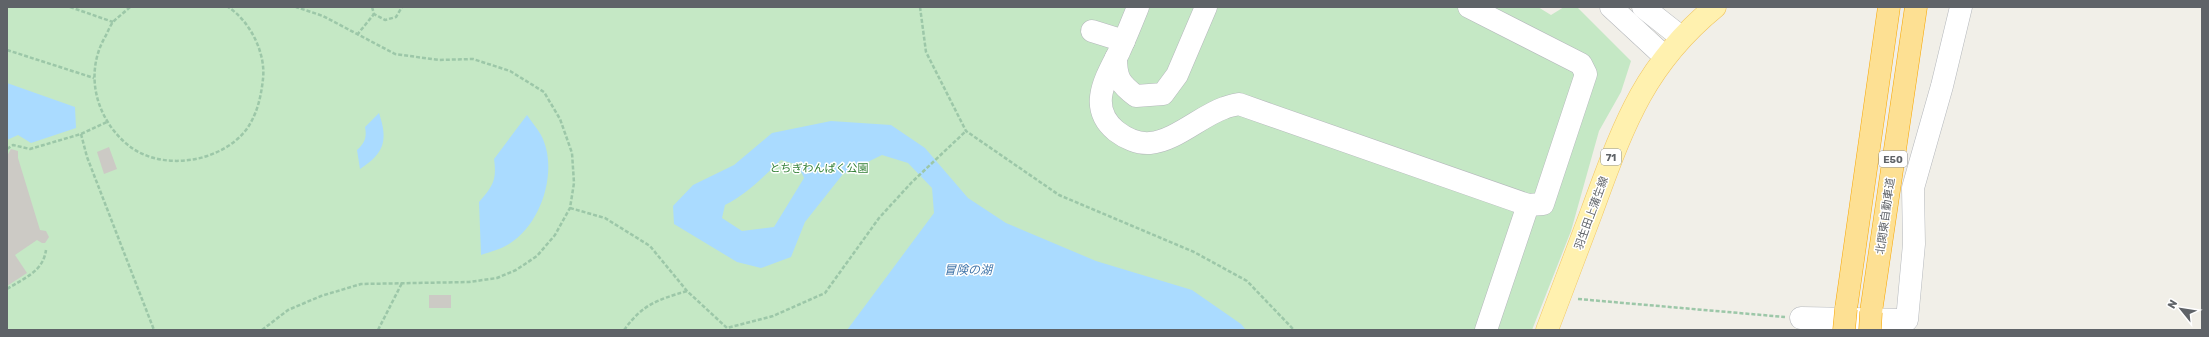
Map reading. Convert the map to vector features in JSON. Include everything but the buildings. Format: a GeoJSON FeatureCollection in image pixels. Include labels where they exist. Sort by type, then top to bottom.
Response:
{"type":"FeatureCollection","features":[{"type":"Feature","properties":{"kind":"highway","name":"E50"},"geometry":{"type":"LineString","coordinates":[[1845,320],[1890,7]]}},
{"type":"Feature","properties":{"kind":"highway","name":"北関東自動車道"},"geometry":{"type":"LineString","coordinates":[[1870,321],[1916,7]]}},
{"type":"Feature","properties":{"kind":"main road","name":"羽生田上蒲生線"},"geometry":{"type":"LineString","coordinates":[[1547,330],[1626,122],[1646,84],[1665,57],[1681,37],[1715,7]]}},
{"type":"Feature","properties":{"kind":"street"},"geometry":{"type":"LineString","coordinates":[[1138,7],[1120,49],[1109,68],[1101,92],[1101,103],[1110,126],[1122,136],[1135,141],[1150,143],[1164,139],[1224,108],[1239,104],[1528,205],[1543,204],[1586,74],[1581,64],[1469,7]]}},
{"type":"Feature","properties":{"kind":"street"},"geometry":{"type":"LineString","coordinates":[[1120,49],[1116,72],[1122,86],[1136,96],[1163,94],[1177,75],[1206,7]]}},
{"type":"Feature","properties":{"kind":"street"},"geometry":{"type":"LineString","coordinates":[[1611,7],[1665,57]]}},
{"type":"Feature","properties":{"kind":"street"},"geometry":{"type":"LineString","coordinates":[[1643,7],[1681,37]]}},
{"type":"Feature","properties":{"kind":"street"},"geometry":{"type":"LineString","coordinates":[[1801,318],[1906,320],[1914,244],[1913,188],[1942,86],[1961,7]]}},
{"type":"Feature","properties":{"kind":"street"},"geometry":{"type":"LineString","coordinates":[[1092,31],[1120,49]]}},
{"type":"Feature","properties":{"kind":"street"},"geometry":{"type":"LineString","coordinates":[[1486,330],[1528,205]]}},
{"type":"Feature","properties":{"kind":"path"},"geometry":{"type":"LineString","coordinates":[[70,7],[113,22]]}},
{"type":"Feature","properties":{"kind":"path"},"geometry":{"type":"LineString","coordinates":[[130,7],[113,22],[99,48],[94,78],[97,101],[107,122],[129,146],[158,159],[190,161],[221,151],[246,130],[261,102],[264,70],[256,38],[237,12],[228,7]]}},
{"type":"Feature","properties":{"kind":"path"},"geometry":{"type":"LineString","coordinates":[[262,330],[288,310],[321,296],[361,284],[469,282],[497,278],[516,270],[542,251],[555,235],[570,208],[574,183],[572,152],[560,119],[544,92],[510,71],[473,59],[439,60],[395,54],[324,16],[296,7]]}},
{"type":"Feature","properties":{"kind":"path"},"geometry":{"type":"LineString","coordinates":[[372,7],[374,14],[385,20],[396,17],[402,7]]}},
{"type":"Feature","properties":{"kind":"path"},"geometry":{"type":"LineString","coordinates":[[920,7],[926,52],[966,131],[1059,195],[1194,252],[1247,281],[1294,330]]}},
{"type":"Feature","properties":{"kind":"path"},"geometry":{"type":"LineString","coordinates":[[357,35],[374,14]]}},
{"type":"Feature","properties":{"kind":"path"},"geometry":{"type":"LineString","coordinates":[[7,50],[94,78]]}},
{"type":"Feature","properties":{"kind":"path"},"geometry":{"type":"LineString","coordinates":[[7,149],[13,145],[30,150],[81,134],[107,122]]}},
{"type":"Feature","properties":{"kind":"path"},"geometry":{"type":"LineString","coordinates":[[570,208],[605,218],[650,246],[687,291],[727,329],[773,316],[825,293],[879,218],[912,182],[966,131]]}},
{"type":"Feature","properties":{"kind":"path"},"geometry":{"type":"LineString","coordinates":[[81,134],[87,158],[154,330]]}},
{"type":"Feature","properties":{"kind":"path"},"geometry":{"type":"LineString","coordinates":[[7,289],[38,269],[44,261],[46,250]]}},
{"type":"Feature","properties":{"kind":"path"},"geometry":{"type":"LineString","coordinates":[[378,330],[402,283]]}},
{"type":"Feature","properties":{"kind":"path"},"geometry":{"type":"LineString","coordinates":[[624,330],[632,319],[652,302],[687,291]]}},
{"type":"Feature","properties":{"kind":"path"},"geometry":{"type":"LineString","coordinates":[[1559,297],[1801,318]]}},
{"type":"Feature","properties":{"kind":"green space","name":"とちぎわんぱく公園"},"geometry":{"type":"Polygon","coordinates":[[[7,7],[1538,7],[1551,15],[1564,7],[1577,7],[1631,61],[1621,92],[1599,131],[1571,231],[1532,330],[7,330],[7,7]]]}},
{"type":"Feature","properties":{"kind":"water"},"geometry":{"type":"Polygon","coordinates":[[[7,83],[75,107],[76,128],[31,143],[18,135],[7,140],[7,83]]]}},
{"type":"Feature","properties":{"kind":"water"},"geometry":{"type":"Polygon","coordinates":[[[379,113],[384,138],[382,145],[375,157],[360,169],[357,150],[365,140],[365,127],[379,113]]]}},
{"type":"Feature","properties":{"kind":"water"},"geometry":{"type":"Polygon","coordinates":[[[527,115],[541,135],[546,149],[548,164],[544,195],[538,210],[521,235],[506,246],[481,255],[479,202],[491,187],[493,182],[495,172],[494,159],[527,115]]]}},
{"type":"Feature","properties":{"kind":"water","name":"冒険の湖"},"geometry":{"type":"Polygon","coordinates":[[[831,121],[891,125],[925,148],[968,198],[1006,223],[1096,261],[1192,290],[1241,324],[1246,330],[847,330],[934,213],[932,188],[908,163],[882,155],[843,174],[805,222],[791,257],[761,268],[737,262],[674,224],[673,206],[693,185],[734,165],[772,133],[831,121]],[[781,160],[748,190],[725,205],[722,218],[742,231],[774,227],[804,178],[798,165],[781,160]]]}}]}
